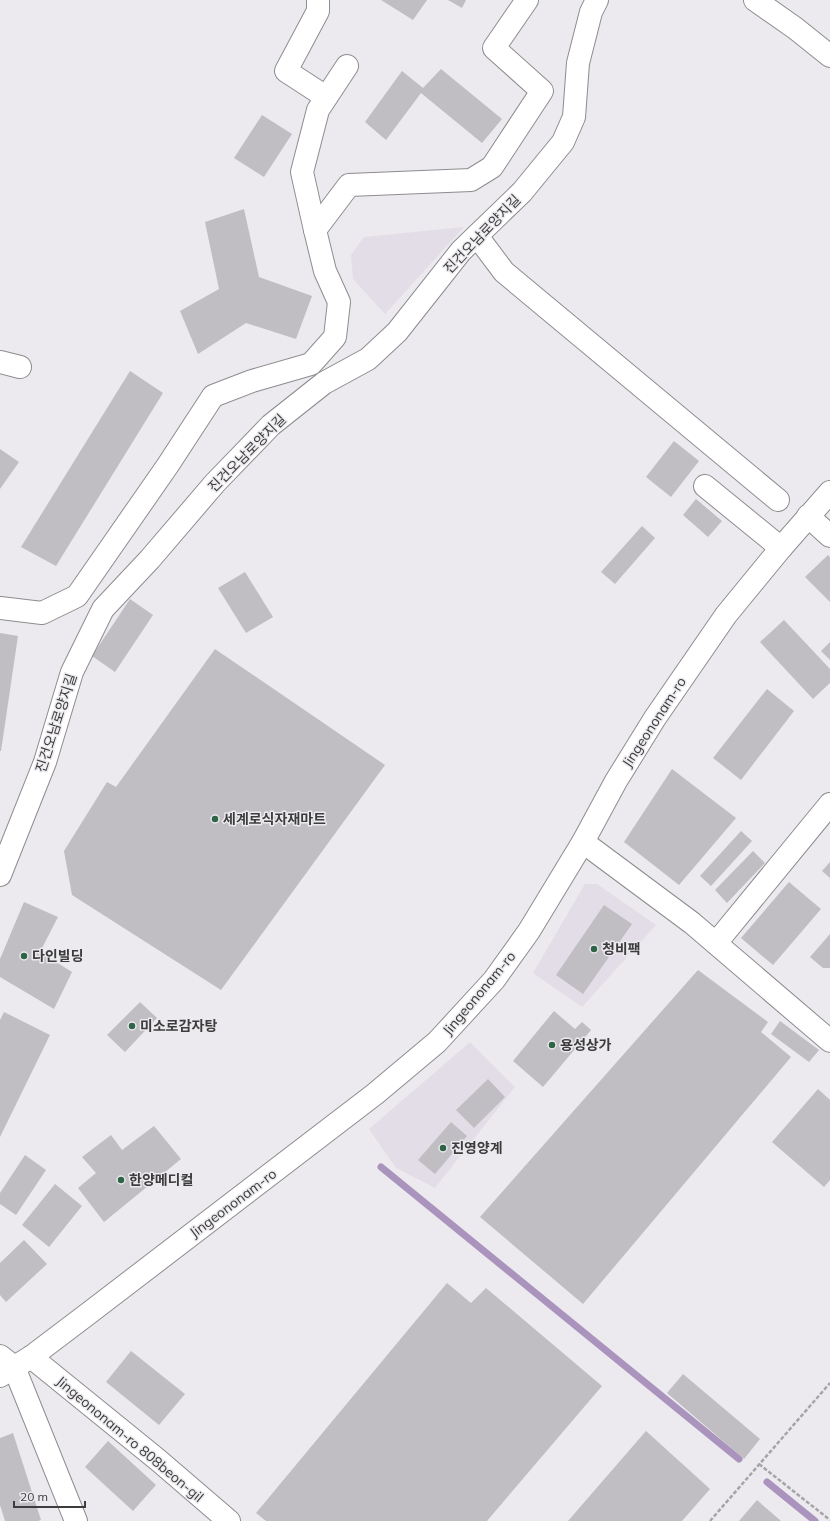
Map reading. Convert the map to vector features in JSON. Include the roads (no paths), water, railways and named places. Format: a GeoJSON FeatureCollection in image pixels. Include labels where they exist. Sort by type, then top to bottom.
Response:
{"type":"FeatureCollection","features":[{"type":"Feature","properties":{"kind":"main road"},"geometry":{"type":"LineString","coordinates":[[318,0],[318,11],[286,71],[326,97]]}},
{"type":"Feature","properties":{"kind":"main road"},"geometry":{"type":"LineString","coordinates":[[315,230],[349,185],[471,180],[492,167],[542,91],[494,48],[527,0]]}},
{"type":"Feature","properties":{"kind":"main road","name":"진건오남로양지길"},"geometry":{"type":"LineString","coordinates":[[0,875],[45,762],[72,672],[103,609],[150,559],[215,483],[271,425],[324,383],[368,359],[397,332],[461,252],[522,192],[563,142],[574,117],[578,63],[592,12],[597,0]]}},
{"type":"Feature","properties":{"kind":"main road"},"geometry":{"type":"LineString","coordinates":[[756,0],[795,28],[830,56]]}},
{"type":"Feature","properties":{"kind":"main road"},"geometry":{"type":"LineString","coordinates":[[0,608],[42,613],[78,596],[214,396],[252,381],[311,364],[335,337],[339,302],[325,271],[302,172],[318,110],[347,66]]}},
{"type":"Feature","properties":{"kind":"main road"},"geometry":{"type":"LineString","coordinates":[[477,236],[504,272],[778,500]]}},
{"type":"Feature","properties":{"kind":"main road"},"geometry":{"type":"LineString","coordinates":[[704,486],[781,548]]}},
{"type":"Feature","properties":{"kind":"main road","name":"Jingeononam-ro"},"geometry":{"type":"LineString","coordinates":[[11,1364],[375,1094],[437,1042],[498,974],[529,931],[583,842],[616,781],[655,718],[726,615],[808,516],[830,492]]}},
{"type":"Feature","properties":{"kind":"main road"},"geometry":{"type":"LineString","coordinates":[[808,516],[830,536]]}},
{"type":"Feature","properties":{"kind":"main road"},"geometry":{"type":"LineString","coordinates":[[716,944],[830,804]]}},
{"type":"Feature","properties":{"kind":"main road"},"geometry":{"type":"LineString","coordinates":[[583,842],[692,923],[830,1041]]}},
{"type":"Feature","properties":{"kind":"main road"},"geometry":{"type":"LineString","coordinates":[[11,1364],[76,1521]]}},
{"type":"Feature","properties":{"kind":"main road","name":"Jingeononam-ro 808beon-gil"},"geometry":{"type":"LineString","coordinates":[[11,1364],[158,1460],[229,1521]]}},
{"type":"Feature","properties":{"kind":"waterway"},"geometry":{"type":"LineString","coordinates":[[381,1167],[739,1459]]}},
{"type":"Feature","properties":{"kind":"waterway"},"geometry":{"type":"LineString","coordinates":[[767,1482],[815,1521]]}},
{"type":"Feature","properties":{"kind":"place","name":"세계로식자재마트"},"geometry":{"type":"Point","coordinates":[215,819]}},
{"type":"Feature","properties":{"kind":"place","name":"청비팩"},"geometry":{"type":"Point","coordinates":[594,949]}},
{"type":"Feature","properties":{"kind":"place","name":"다인빌딩"},"geometry":{"type":"Point","coordinates":[24,956]}},
{"type":"Feature","properties":{"kind":"place","name":"미소로감자탕"},"geometry":{"type":"Point","coordinates":[132,1026]}},
{"type":"Feature","properties":{"kind":"place","name":"용성상가"},"geometry":{"type":"Point","coordinates":[552,1045]}},
{"type":"Feature","properties":{"kind":"place","name":"진영양계"},"geometry":{"type":"Point","coordinates":[443,1148]}},
{"type":"Feature","properties":{"kind":"place","name":"한양메디컬"},"geometry":{"type":"Point","coordinates":[121,1180]}}]}
